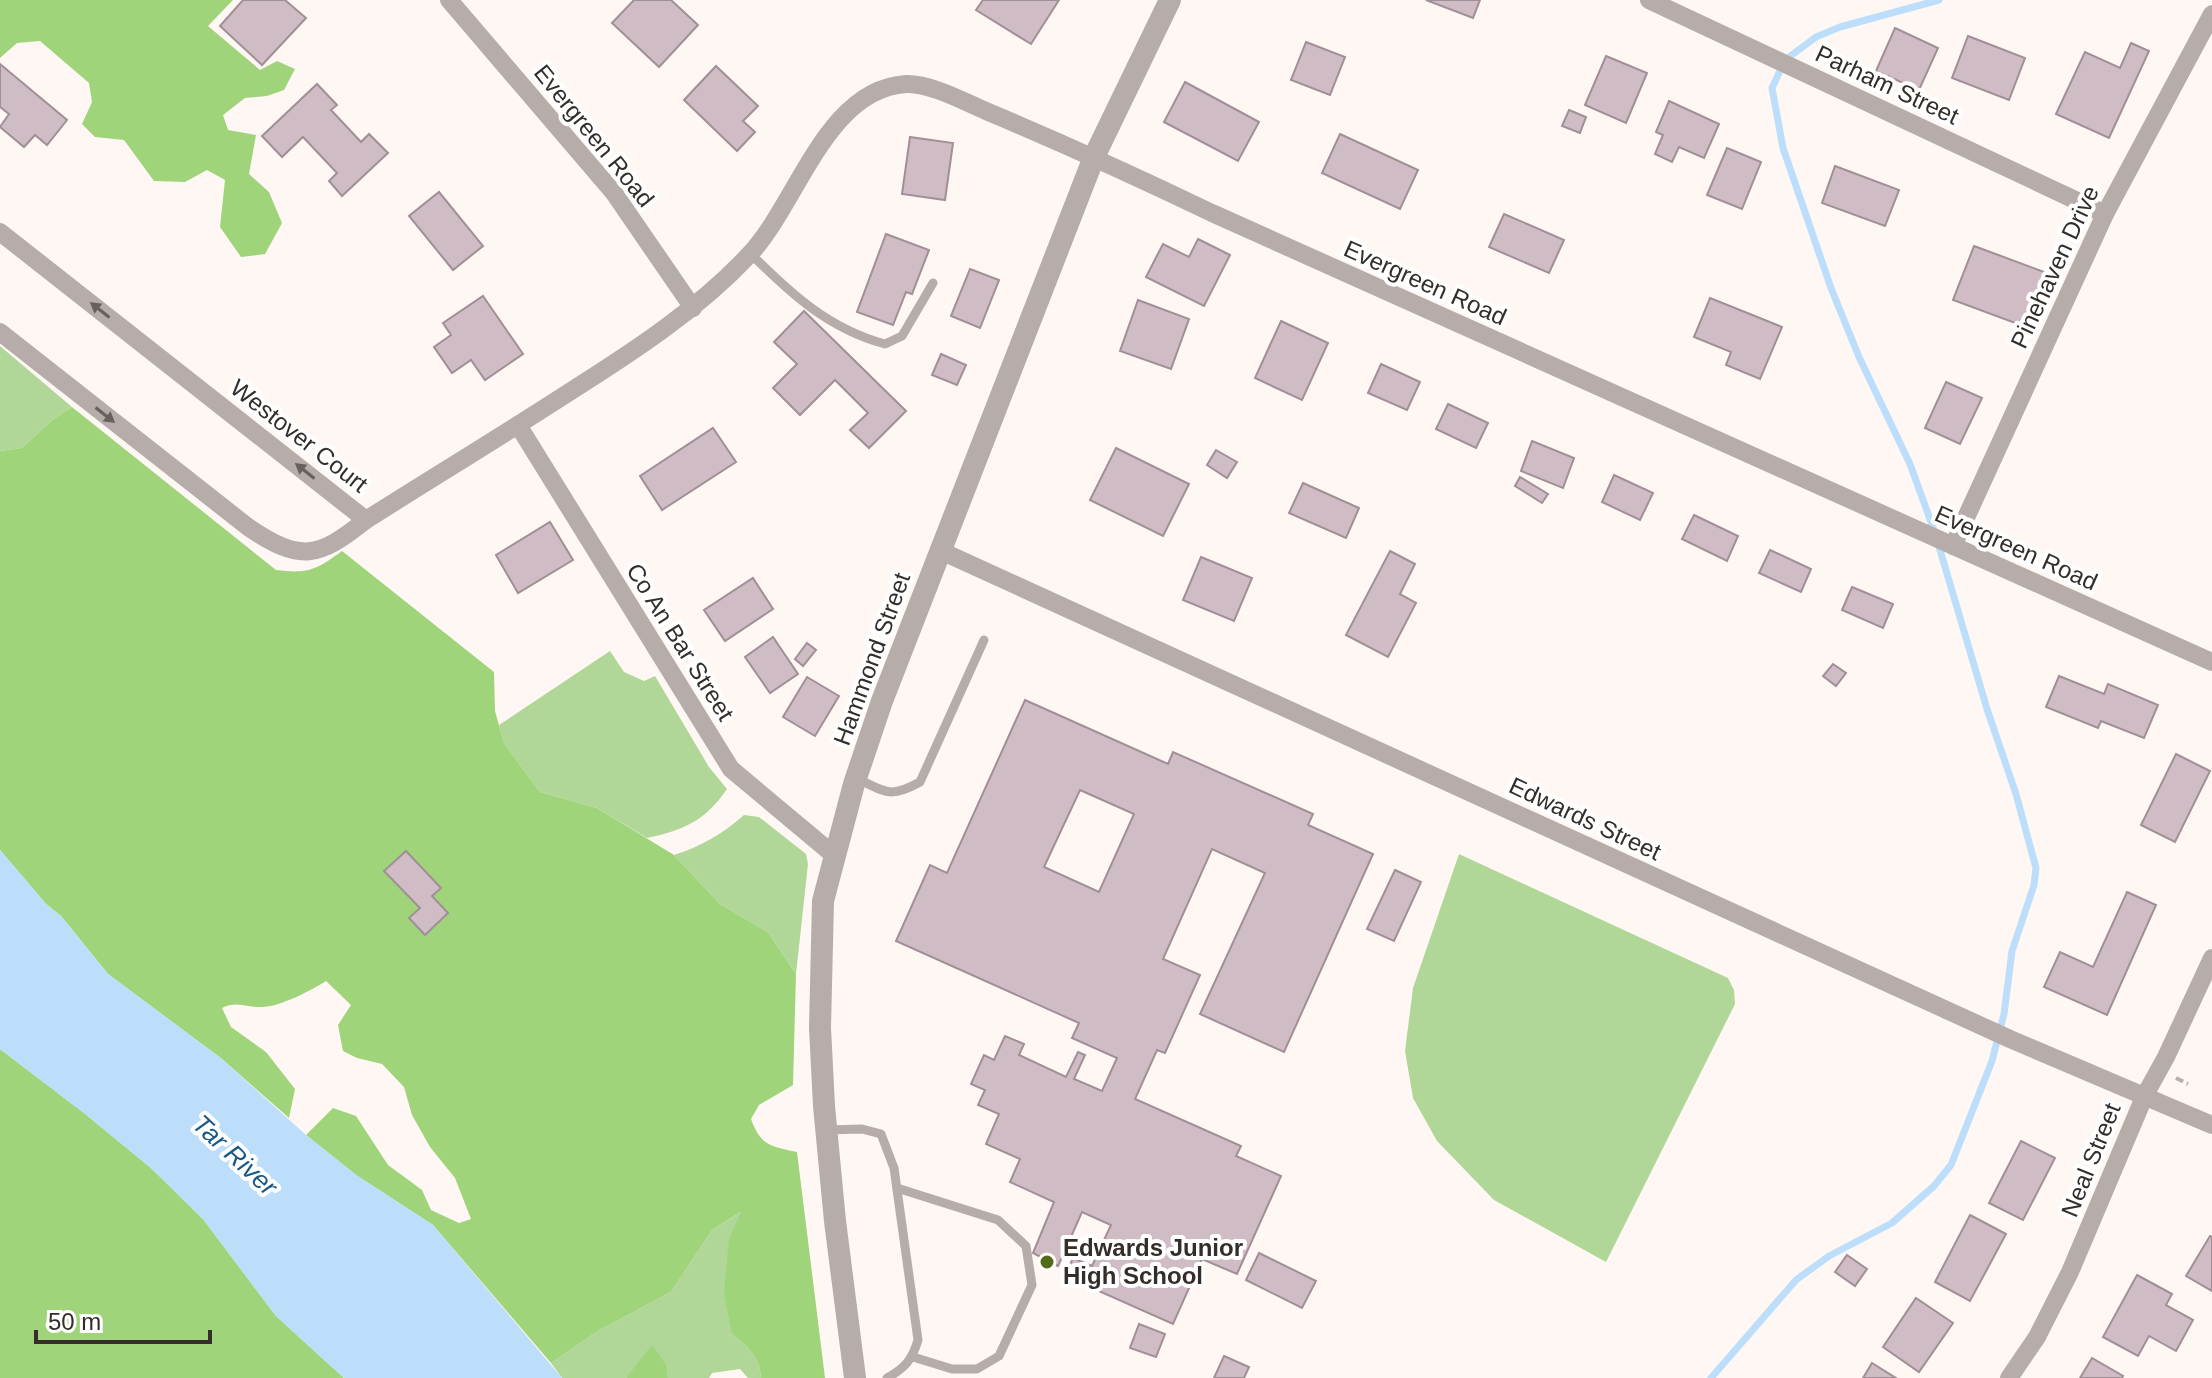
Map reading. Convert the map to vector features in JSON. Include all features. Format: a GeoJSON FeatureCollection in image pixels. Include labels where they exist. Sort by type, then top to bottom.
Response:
{"type":"FeatureCollection","features":[{"type":"Feature","properties":{"kind":"street","name":"Evergreen Road"},"geometry":{"type":"LineString","coordinates":[[449,0],[614,193],[693,308]]}},
{"type":"Feature","properties":{"kind":"street","name":"Hammond Street"},"geometry":{"type":"LineString","coordinates":[[855,1378],[826,1130],[820,1028],[823,901],[856,778],[882,701],[1094,157],[1170,0]]}},
{"type":"Feature","properties":{"kind":"street","name":"Parham Street"},"geometry":{"type":"LineString","coordinates":[[1649,0],[2105,214]]}},
{"type":"Feature","properties":{"kind":"street","name":"Pinehaven Drive"},"geometry":{"type":"LineString","coordinates":[[1953,546],[2105,214],[2212,14]]}},
{"type":"Feature","properties":{"kind":"street","name":"Evergreen Road"},"geometry":{"type":"LineString","coordinates":[[366,520],[611,366],[693,308],[751,254],[831,128],[876,92],[908,84],[940,92],[1094,157],[1227,220],[2212,662]]}},
{"type":"Feature","properties":{"kind":"street","name":"Westover Court"},"geometry":{"type":"LineString","coordinates":[[0,232],[366,520],[336,544],[313,552],[290,549],[266,539],[0,332]]}},
{"type":"Feature","properties":{"kind":"street","name":"Co An Bar Street"},"geometry":{"type":"LineString","coordinates":[[518,425],[731,769],[835,856]]}},
{"type":"Feature","properties":{"kind":"street","name":"Edwards Street"},"geometry":{"type":"LineString","coordinates":[[941,551],[1996,1033],[2212,1125]]}},
{"type":"Feature","properties":{"kind":"street","name":"Neal Street"},"geometry":{"type":"LineString","coordinates":[[2009,1378],[2037,1337],[2070,1272],[2145,1095],[2212,958]]}},
{"type":"Feature","properties":{"kind":"lane"},"geometry":{"type":"LineString","coordinates":[[751,254],[794,298],[860,337],[885,344],[902,336],[933,283]]}},
{"type":"Feature","properties":{"kind":"lane"},"geometry":{"type":"LineString","coordinates":[[856,778],[888,792],[902,792],[920,782],[984,640]]}},
{"type":"Feature","properties":{"kind":"lane"},"geometry":{"type":"LineString","coordinates":[[826,1130],[862,1129],[881,1134],[894,1168],[918,1340],[913,1357],[904,1369],[887,1378]]}},
{"type":"Feature","properties":{"kind":"lane"},"geometry":{"type":"LineString","coordinates":[[897,1188],[998,1220],[1026,1246],[1032,1285],[999,1356],[977,1369],[952,1369],[913,1357]]}},
{"type":"Feature","properties":{"kind":"green space"},"geometry":{"type":"Polygon","coordinates":[[[0,0],[233,0],[208,26],[260,70],[277,61],[295,69],[284,90],[267,96],[245,98],[223,115],[228,130],[256,135],[249,174],[269,192],[282,223],[265,254],[241,257],[220,227],[225,180],[207,170],[185,182],[154,181],[124,140],[95,137],[82,124],[92,102],[89,83],[40,41],[17,43],[0,58],[0,0]]]}},
{"type":"Feature","properties":{"kind":"green space"},"geometry":{"type":"Polygon","coordinates":[[[0,346],[72,407],[52,420],[22,448],[0,451],[0,346]]]}},
{"type":"Feature","properties":{"kind":"green space"},"geometry":{"type":"Polygon","coordinates":[[[72,407],[276,570],[311,569],[342,551],[494,672],[495,711],[504,743],[540,792],[597,808],[674,855],[720,904],[768,932],[796,974],[793,1085],[759,1105],[751,1119],[763,1140],[797,1152],[825,1378],[761,1378],[756,1358],[732,1334],[724,1294],[729,1239],[741,1212],[712,1230],[671,1292],[598,1331],[551,1363],[433,1225],[356,1175],[306,1135],[333,1108],[356,1116],[388,1165],[422,1190],[431,1210],[459,1223],[471,1219],[455,1178],[430,1147],[412,1115],[404,1087],[382,1064],[343,1051],[338,1025],[351,1005],[326,981],[276,1005],[222,1008],[231,1027],[266,1052],[295,1089],[289,1118],[222,1059],[108,974],[61,916],[46,904],[0,850],[0,451],[22,448],[52,420],[72,407]]]}},
{"type":"Feature","properties":{"kind":"green space"},"geometry":{"type":"Polygon","coordinates":[[[610,651],[624,672],[644,681],[655,676],[709,767],[727,789],[710,809],[693,822],[647,838],[597,808],[540,792],[504,743],[499,725],[610,651]]]}},
{"type":"Feature","properties":{"kind":"green space"},"geometry":{"type":"Polygon","coordinates":[[[744,815],[759,817],[806,854],[808,864],[796,974],[768,932],[720,904],[674,855],[711,839],[744,815]]]}},
{"type":"Feature","properties":{"kind":"green space"},"geometry":{"type":"Polygon","coordinates":[[[1459,854],[1728,978],[1734,990],[1735,1004],[1606,1262],[1494,1200],[1437,1141],[1413,1098],[1405,1051],[1413,988],[1459,854]]]}},
{"type":"Feature","properties":{"kind":"green space"},"geometry":{"type":"Polygon","coordinates":[[[0,1049],[151,1168],[203,1219],[276,1316],[344,1378],[0,1378],[0,1049]]]}},
{"type":"Feature","properties":{"kind":"green space"},"geometry":{"type":"Polygon","coordinates":[[[743,1211],[732,1334],[756,1358],[761,1378],[748,1378],[740,1369],[712,1373],[709,1378],[668,1378],[665,1364],[632,1373],[626,1378],[562,1378],[551,1363],[598,1331],[671,1292],[712,1230],[743,1211]]]}},
{"type":"Feature","properties":{"kind":"green space"},"geometry":{"type":"Polygon","coordinates":[[[652,1345],[666,1364],[668,1378],[626,1378],[652,1345]]]}},
{"type":"Feature","properties":{"kind":"water","name":"Tar River"},"geometry":{"type":"Polygon","coordinates":[[[0,850],[46,904],[61,916],[108,974],[222,1059],[306,1135],[356,1175],[433,1225],[562,1378],[344,1378],[276,1316],[203,1219],[151,1168],[0,1049],[0,850]]]}},
{"type":"Feature","properties":{"kind":"building"},"geometry":{"type":"Polygon","coordinates":[[[243,0],[285,0],[306,18],[262,65],[220,26],[243,0]]]}},
{"type":"Feature","properties":{"kind":"building"},"geometry":{"type":"Polygon","coordinates":[[[634,0],[671,0],[698,25],[659,67],[612,23],[634,0]]]}},
{"type":"Feature","properties":{"kind":"building"},"geometry":{"type":"Polygon","coordinates":[[[983,0],[1059,0],[1031,44],[976,10],[983,0]]]}},
{"type":"Feature","properties":{"kind":"building"},"geometry":{"type":"Polygon","coordinates":[[[1426,0],[1480,0],[1473,18],[1426,0]]]}},
{"type":"Feature","properties":{"kind":"building"},"geometry":{"type":"Polygon","coordinates":[[[1895,28],[1938,48],[1919,90],[1876,71],[1895,28]]]}},
{"type":"Feature","properties":{"kind":"building"},"geometry":{"type":"Polygon","coordinates":[[[1968,36],[2025,58],[2009,100],[1952,78],[1968,36]]]}},
{"type":"Feature","properties":{"kind":"building"},"geometry":{"type":"Polygon","coordinates":[[[1306,42],[1345,57],[1330,95],[1291,80],[1306,42]]]}},
{"type":"Feature","properties":{"kind":"building"},"geometry":{"type":"Polygon","coordinates":[[[2131,43],[2149,51],[2109,138],[2056,114],[2085,52],[2120,68],[2131,43]]]}},
{"type":"Feature","properties":{"kind":"building"},"geometry":{"type":"Polygon","coordinates":[[[1606,56],[1647,73],[1626,123],[1585,105],[1606,56]]]}},
{"type":"Feature","properties":{"kind":"building"},"geometry":{"type":"Polygon","coordinates":[[[0,64],[67,120],[47,145],[35,135],[24,147],[0,127],[9,114],[0,107],[0,64]]]}},
{"type":"Feature","properties":{"kind":"building"},"geometry":{"type":"Polygon","coordinates":[[[716,66],[758,106],[743,121],[755,132],[737,151],[684,100],[716,66]]]}},
{"type":"Feature","properties":{"kind":"building"},"geometry":{"type":"Polygon","coordinates":[[[1185,82],[1259,122],[1238,161],[1164,122],[1185,82]]]}},
{"type":"Feature","properties":{"kind":"building"},"geometry":{"type":"Polygon","coordinates":[[[317,84],[337,105],[331,110],[361,142],[369,134],[388,153],[342,196],[329,181],[337,173],[303,137],[282,157],[262,136],[317,84]]]}},
{"type":"Feature","properties":{"kind":"building"},"geometry":{"type":"Polygon","coordinates":[[[1669,101],[1719,124],[1704,158],[1679,147],[1672,162],[1655,154],[1663,135],[1656,132],[1669,101]]]}},
{"type":"Feature","properties":{"kind":"building"},"geometry":{"type":"Polygon","coordinates":[[[1569,110],[1586,117],[1580,133],[1562,126],[1569,110]]]}},
{"type":"Feature","properties":{"kind":"building"},"geometry":{"type":"Polygon","coordinates":[[[1340,134],[1418,170],[1400,209],[1322,173],[1340,134]]]}},
{"type":"Feature","properties":{"kind":"building"},"geometry":{"type":"Polygon","coordinates":[[[910,137],[953,143],[945,200],[902,194],[910,137]]]}},
{"type":"Feature","properties":{"kind":"building"},"geometry":{"type":"Polygon","coordinates":[[[1727,148],[1761,162],[1742,209],[1707,195],[1727,148]]]}},
{"type":"Feature","properties":{"kind":"building"},"geometry":{"type":"Polygon","coordinates":[[[1835,166],[1899,190],[1885,226],[1822,203],[1835,166]]]}},
{"type":"Feature","properties":{"kind":"building"},"geometry":{"type":"Polygon","coordinates":[[[439,192],[483,246],[453,270],[409,216],[439,192]]]}},
{"type":"Feature","properties":{"kind":"building"},"geometry":{"type":"Polygon","coordinates":[[[1504,214],[1564,240],[1549,273],[1489,247],[1504,214]]]}},
{"type":"Feature","properties":{"kind":"building"},"geometry":{"type":"Polygon","coordinates":[[[886,234],[929,250],[912,294],[906,292],[893,325],[857,312],[886,234]]]}},
{"type":"Feature","properties":{"kind":"building"},"geometry":{"type":"Polygon","coordinates":[[[1198,239],[1230,255],[1204,306],[1146,277],[1163,244],[1189,257],[1198,239]]]}},
{"type":"Feature","properties":{"kind":"building"},"geometry":{"type":"Polygon","coordinates":[[[1974,246],[2047,273],[2026,327],[1953,300],[1974,246]]]}},
{"type":"Feature","properties":{"kind":"building"},"geometry":{"type":"Polygon","coordinates":[[[970,269],[999,280],[980,328],[951,316],[970,269]]]}},
{"type":"Feature","properties":{"kind":"building"},"geometry":{"type":"Polygon","coordinates":[[[483,296],[523,354],[485,380],[471,360],[452,373],[434,347],[451,335],[443,323],[483,296]]]}},
{"type":"Feature","properties":{"kind":"building"},"geometry":{"type":"Polygon","coordinates":[[[1710,298],[1782,327],[1760,379],[1726,365],[1731,352],[1694,337],[1710,298]]]}},
{"type":"Feature","properties":{"kind":"building"},"geometry":{"type":"Polygon","coordinates":[[[1138,300],[1189,319],[1171,369],[1120,351],[1138,300]]]}},
{"type":"Feature","properties":{"kind":"building"},"geometry":{"type":"Polygon","coordinates":[[[804,311],[906,411],[869,448],[850,430],[868,413],[835,380],[800,415],[773,388],[797,364],[774,342],[804,311]]]}},
{"type":"Feature","properties":{"kind":"building"},"geometry":{"type":"Polygon","coordinates":[[[1281,321],[1328,343],[1302,400],[1255,378],[1281,321]]]}},
{"type":"Feature","properties":{"kind":"building"},"geometry":{"type":"Polygon","coordinates":[[[941,354],[966,365],[957,385],[932,375],[941,354]]]}},
{"type":"Feature","properties":{"kind":"building"},"geometry":{"type":"Polygon","coordinates":[[[1381,364],[1420,382],[1407,410],[1368,393],[1381,364]]]}},
{"type":"Feature","properties":{"kind":"building"},"geometry":{"type":"Polygon","coordinates":[[[1946,382],[1982,398],[1960,444],[1925,428],[1946,382]]]}},
{"type":"Feature","properties":{"kind":"building"},"geometry":{"type":"Polygon","coordinates":[[[1448,404],[1488,423],[1476,448],[1436,429],[1448,404]]]}},
{"type":"Feature","properties":{"kind":"building"},"geometry":{"type":"Polygon","coordinates":[[[713,428],[736,462],[662,510],[640,476],[713,428]]]}},
{"type":"Feature","properties":{"kind":"building"},"geometry":{"type":"Polygon","coordinates":[[[1532,441],[1574,458],[1563,488],[1521,471],[1532,441]]]}},
{"type":"Feature","properties":{"kind":"building"},"geometry":{"type":"Polygon","coordinates":[[[1116,448],[1189,484],[1163,536],[1090,500],[1116,448]]]}},
{"type":"Feature","properties":{"kind":"building"},"geometry":{"type":"Polygon","coordinates":[[[1216,450],[1237,462],[1227,478],[1207,465],[1216,450]]]}},
{"type":"Feature","properties":{"kind":"building"},"geometry":{"type":"Polygon","coordinates":[[[1614,475],[1653,493],[1640,520],[1602,502],[1614,475]]]}},
{"type":"Feature","properties":{"kind":"building"},"geometry":{"type":"Polygon","coordinates":[[[1520,477],[1548,494],[1542,503],[1515,486],[1520,477]]]}},
{"type":"Feature","properties":{"kind":"building"},"geometry":{"type":"Polygon","coordinates":[[[1303,483],[1359,508],[1346,538],[1289,513],[1303,483]]]}},
{"type":"Feature","properties":{"kind":"building"},"geometry":{"type":"Polygon","coordinates":[[[1694,515],[1738,536],[1727,561],[1682,539],[1694,515]]]}},
{"type":"Feature","properties":{"kind":"building"},"geometry":{"type":"Polygon","coordinates":[[[550,522],[573,560],[518,593],[496,555],[550,522]]]}},
{"type":"Feature","properties":{"kind":"building"},"geometry":{"type":"Polygon","coordinates":[[[1770,550],[1811,569],[1801,592],[1759,573],[1770,550]]]}},
{"type":"Feature","properties":{"kind":"building"},"geometry":{"type":"Polygon","coordinates":[[[1390,551],[1415,564],[1400,594],[1416,603],[1388,657],[1346,635],[1390,551]]]}},
{"type":"Feature","properties":{"kind":"building"},"geometry":{"type":"Polygon","coordinates":[[[1201,557],[1252,578],[1234,621],[1183,600],[1201,557]]]}},
{"type":"Feature","properties":{"kind":"building"},"geometry":{"type":"Polygon","coordinates":[[[753,578],[773,609],[725,641],[704,610],[753,578]]]}},
{"type":"Feature","properties":{"kind":"building"},"geometry":{"type":"Polygon","coordinates":[[[1852,587],[1893,604],[1883,628],[1842,610],[1852,587]]]}},
{"type":"Feature","properties":{"kind":"building"},"geometry":{"type":"Polygon","coordinates":[[[773,637],[798,674],[770,693],[745,657],[773,637]]]}},
{"type":"Feature","properties":{"kind":"building"},"geometry":{"type":"Polygon","coordinates":[[[807,643],[816,650],[803,666],[795,659],[807,643]]]}},
{"type":"Feature","properties":{"kind":"building"},"geometry":{"type":"Polygon","coordinates":[[[1833,664],[1846,673],[1836,686],[1823,676],[1833,664]]]}},
{"type":"Feature","properties":{"kind":"building"},"geometry":{"type":"Polygon","coordinates":[[[2059,676],[2104,694],[2108,684],[2158,705],[2144,738],[2101,721],[2098,728],[2046,707],[2059,676]]]}},
{"type":"Feature","properties":{"kind":"building"},"geometry":{"type":"Polygon","coordinates":[[[807,677],[839,696],[815,736],[783,717],[807,677]]]}},
{"type":"Feature","properties":{"kind":"building"},"geometry":{"type":"Polygon","coordinates":[[[1025,700],[1168,764],[1173,752],[1313,814],[1308,825],[1373,854],[1284,1052],[1200,1014],[1265,873],[1212,849],[1163,959],[1200,975],[1165,1053],[1157,1050],[1135,1099],[1241,1146],[1236,1156],[1281,1176],[1237,1274],[1202,1259],[1173,1324],[1083,1284],[1086,1277],[1068,1269],[1073,1258],[1092,1266],[1111,1225],[1082,1212],[1058,1266],[1033,1253],[1054,1202],[1010,1182],[1020,1159],[986,1144],[999,1114],[978,1105],[985,1090],[971,1084],[984,1055],[994,1060],[1005,1036],[1024,1044],[1019,1055],[1066,1077],[1078,1052],[1085,1055],[1074,1079],[1102,1091],[1117,1058],[1072,1038],[1079,1023],[896,941],[930,865],[947,873],[1025,700]],[[1080,790],[1044,867],[1099,892],[1134,814],[1080,790]]]}},
{"type":"Feature","properties":{"kind":"building"},"geometry":{"type":"Polygon","coordinates":[[[2176,754],[2210,771],[2175,842],[2141,825],[2176,754]]]}},
{"type":"Feature","properties":{"kind":"building"},"geometry":{"type":"Polygon","coordinates":[[[406,851],[441,888],[432,896],[448,913],[425,935],[409,918],[420,908],[384,871],[406,851]]]}},
{"type":"Feature","properties":{"kind":"building"},"geometry":{"type":"Polygon","coordinates":[[[1395,870],[1421,882],[1394,941],[1367,929],[1395,870]]]}},
{"type":"Feature","properties":{"kind":"building"},"geometry":{"type":"Polygon","coordinates":[[[2127,892],[2156,905],[2107,1015],[2044,987],[2060,952],[2093,967],[2127,892]]]}},
{"type":"Feature","properties":{"kind":"building"},"geometry":{"type":"Polygon","coordinates":[[[2021,1141],[2055,1158],[2023,1220],[1989,1203],[2021,1141]]]}},
{"type":"Feature","properties":{"kind":"building"},"geometry":{"type":"Polygon","coordinates":[[[1970,1215],[2006,1234],[1970,1301],[1935,1282],[1970,1215]]]}},
{"type":"Feature","properties":{"kind":"building"},"geometry":{"type":"Polygon","coordinates":[[[2212,1237],[2212,1291],[2186,1276],[2212,1237]]]}},
{"type":"Feature","properties":{"kind":"building"},"geometry":{"type":"Polygon","coordinates":[[[1259,1253],[1316,1281],[1302,1308],[1246,1280],[1259,1253]]]}},
{"type":"Feature","properties":{"kind":"building"},"geometry":{"type":"Polygon","coordinates":[[[1847,1255],[1867,1269],[1855,1286],[1835,1272],[1847,1255]]]}},
{"type":"Feature","properties":{"kind":"building"},"geometry":{"type":"Polygon","coordinates":[[[2137,1275],[2172,1294],[2166,1305],[2193,1320],[2176,1351],[2149,1336],[2138,1356],[2103,1337],[2137,1275]]]}},
{"type":"Feature","properties":{"kind":"building"},"geometry":{"type":"Polygon","coordinates":[[[1916,1298],[1953,1323],[1919,1372],[1883,1347],[1916,1298]]]}},
{"type":"Feature","properties":{"kind":"building"},"geometry":{"type":"Polygon","coordinates":[[[1139,1324],[1165,1334],[1156,1357],[1130,1348],[1139,1324]]]}},
{"type":"Feature","properties":{"kind":"building"},"geometry":{"type":"Polygon","coordinates":[[[1224,1356],[1249,1367],[1244,1378],[1214,1378],[1224,1356]]]}},
{"type":"Feature","properties":{"kind":"building"},"geometry":{"type":"Polygon","coordinates":[[[2092,1358],[2123,1376],[2122,1378],[2080,1378],[2092,1358]]]}},
{"type":"Feature","properties":{"kind":"building"},"geometry":{"type":"Polygon","coordinates":[[[1872,1363],[1896,1378],[1863,1378],[1872,1363]]]}},
{"type":"Feature","properties":{"kind":"waterway"},"geometry":{"type":"LineString","coordinates":[[1711,1378],[1796,1280],[1829,1256],[1892,1223],[1934,1186],[1951,1165],[1992,1061],[2004,1014],[2012,951],[2034,885],[2036,868],[2016,794],[1987,709],[1935,533],[1910,464],[1859,357],[1831,288],[1783,148],[1772,88],[1785,60],[1816,37],[1840,27],[1939,0]]}},
{"type":"Feature","properties":{"kind":"place","name":"Edwards Junior High School"},"geometry":{"type":"Point","coordinates":[1047,1262]}}]}
